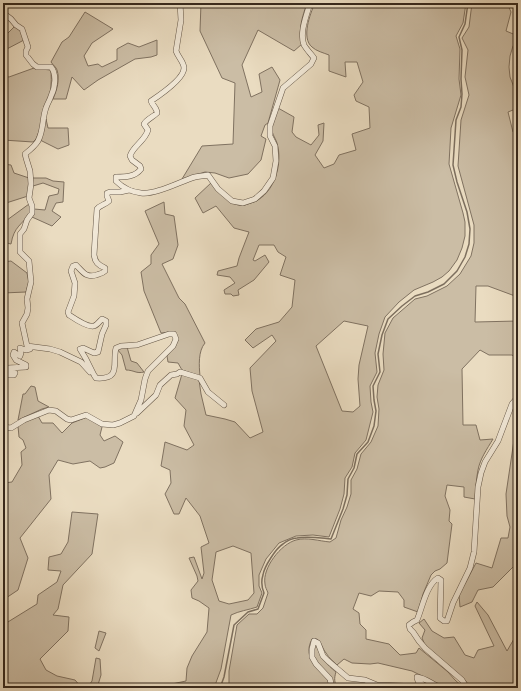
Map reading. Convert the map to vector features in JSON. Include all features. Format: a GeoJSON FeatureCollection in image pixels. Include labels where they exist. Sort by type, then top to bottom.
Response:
{"type":"FeatureCollection","features":[{"type":"Feature","properties":{"kind":"street"},"geometry":{"type":"LineString","coordinates":[[180,3],[181,20],[176,51],[183,64],[184,70],[169,89],[151,101],[157,109],[157,113],[145,121],[144,124],[148,130],[147,134],[140,144],[131,152],[130,156],[141,169],[132,175],[116,177],[116,181],[129,190],[141,193],[150,193],[208,175],[218,189],[232,201],[243,203],[255,199],[264,191],[273,178],[276,162],[275,146],[270,136],[270,126],[283,88],[311,64],[314,58],[304,44],[302,36],[310,3]]}},
{"type":"Feature","properties":{"kind":"street"},"geometry":{"type":"LineString","coordinates":[[3,13],[22,29],[28,47],[26,55],[33,64],[37,67],[50,67],[54,71],[52,95],[46,108],[42,129],[38,140],[25,154],[30,171],[31,184],[29,198],[32,206],[32,213],[20,234],[20,252],[29,260],[31,282],[27,299],[27,314],[22,324],[27,346],[50,349],[70,356],[81,362],[96,378],[102,378],[109,377],[114,373],[116,348],[121,346],[137,345],[169,334],[174,334],[176,339],[173,346],[148,370],[141,400],[134,416]]}},
{"type":"Feature","properties":{"kind":"street"},"geometry":{"type":"LineString","coordinates":[[94,376],[80,349],[84,348],[94,353],[98,352],[106,321],[102,319],[95,326],[91,327],[69,315],[68,312],[74,296],[75,283],[72,271],[73,266],[76,265],[90,277],[102,274],[105,271],[104,268],[95,261],[94,255],[97,209],[99,206],[109,201],[107,193],[129,190]]}},
{"type":"Feature","properties":{"kind":"street"},"geometry":{"type":"LineString","coordinates":[[3,375],[14,375],[14,373],[8,370],[8,368],[26,367],[26,365],[16,360],[13,355],[14,352],[20,356],[20,348],[26,350],[35,348]]}},
{"type":"Feature","properties":{"kind":"street"},"geometry":{"type":"LineString","coordinates":[[3,427],[11,428],[24,420],[49,410],[56,411],[67,420],[72,420],[86,415],[102,424],[113,425],[120,423],[134,416],[156,395],[160,385],[171,375],[180,372],[200,378],[208,392],[224,405]]}},
{"type":"Feature","properties":{"kind":"street"},"geometry":{"type":"LineString","coordinates":[[468,688],[462,680],[425,648],[410,629],[409,625],[417,620],[425,597],[434,581],[438,578],[441,580],[440,618],[447,622],[453,603],[470,568],[474,552],[478,487],[481,473],[485,462],[498,441],[509,416],[512,404],[518,397]]}},
{"type":"Feature","properties":{"kind":"street"},"geometry":{"type":"LineString","coordinates":[[332,688],[330,679],[316,664],[312,657],[314,642],[318,643],[323,656],[348,678],[365,680],[377,685],[404,686],[409,688]]}},
{"type":"Feature","properties":{"kind":"street"},"geometry":{"type":"LineString","coordinates":[[427,688],[418,681],[417,677],[423,678],[435,686],[442,688]]}},
{"type":"Feature","properties":{"kind":"shaded area"},"geometry":{"type":"Polygon","coordinates":[[[201,3],[307,3],[302,19],[302,44],[294,51],[258,30],[242,65],[251,97],[262,92],[259,74],[272,67],[280,80],[268,123],[265,125],[261,136],[266,139],[261,160],[248,174],[229,178],[215,173],[205,172],[182,179],[202,146],[233,144],[235,83],[222,78],[200,31],[201,3]]]}},
{"type":"Feature","properties":{"kind":"shaded area"},"geometry":{"type":"Polygon","coordinates":[[[315,3],[466,3],[463,23],[456,36],[460,49],[459,79],[461,95],[451,128],[449,164],[465,222],[465,236],[457,260],[449,271],[433,282],[414,290],[399,302],[385,317],[379,334],[375,353],[377,372],[370,386],[373,412],[366,440],[355,453],[352,467],[345,478],[344,494],[340,509],[329,537],[313,535],[296,536],[279,543],[266,559],[259,575],[259,586],[262,593],[257,607],[231,615],[221,669],[214,688],[167,688],[167,685],[186,681],[187,668],[192,656],[207,632],[209,608],[192,598],[191,590],[198,581],[189,558],[194,557],[202,579],[204,573],[201,547],[209,543],[200,516],[186,498],[179,514],[174,514],[165,494],[171,483],[170,470],[161,466],[165,442],[187,450],[194,445],[184,426],[186,410],[175,398],[182,374],[199,380],[206,415],[235,422],[250,438],[263,432],[252,391],[250,368],[276,341],[272,335],[253,348],[245,340],[256,329],[279,322],[292,307],[295,280],[280,275],[286,257],[278,252],[274,245],[259,245],[253,260],[255,261],[265,255],[269,262],[254,280],[238,290],[239,295],[233,296],[231,294],[225,294],[224,290],[235,283],[230,277],[217,275],[218,271],[237,266],[249,232],[234,228],[216,206],[203,213],[195,198],[212,182],[226,198],[235,204],[240,205],[254,202],[267,192],[276,177],[278,168],[279,151],[272,128],[278,108],[294,117],[292,132],[296,137],[311,145],[319,135],[318,125],[324,123],[323,141],[315,155],[324,168],[334,164],[339,155],[356,150],[352,134],[370,128],[369,107],[356,101],[354,95],[363,82],[357,62],[345,62],[346,77],[329,71],[329,55],[316,50],[309,43],[307,32],[309,19],[315,3]],[[344,321],[316,346],[342,411],[353,412],[360,406],[358,379],[359,365],[368,326],[344,321]],[[233,546],[216,552],[212,580],[219,601],[229,604],[248,600],[254,593],[251,553],[233,546]]]}},
{"type":"Feature","properties":{"kind":"shaded area"},"geometry":{"type":"Polygon","coordinates":[[[472,3],[507,3],[511,12],[506,31],[518,36],[518,40],[513,46],[510,56],[509,67],[510,77],[517,95],[518,108],[508,112],[513,132],[518,132],[518,294],[515,296],[488,286],[476,286],[475,322],[518,321],[518,359],[512,355],[489,355],[480,350],[462,369],[463,425],[476,425],[480,440],[493,439],[480,462],[475,499],[464,497],[464,487],[447,485],[445,496],[450,510],[449,521],[452,524],[447,563],[431,575],[423,594],[418,612],[404,607],[404,600],[398,592],[379,591],[371,596],[359,593],[353,609],[359,613],[360,624],[366,630],[366,639],[389,644],[400,655],[416,653],[419,648],[448,672],[464,688],[450,688],[412,671],[378,663],[352,663],[344,659],[337,665],[327,655],[319,641],[317,639],[312,639],[309,646],[310,656],[312,661],[327,678],[330,688],[229,688],[229,671],[237,625],[249,614],[257,614],[263,608],[268,593],[265,585],[266,571],[274,558],[284,546],[296,540],[309,539],[330,542],[336,538],[351,494],[351,480],[357,469],[361,454],[371,442],[378,426],[379,409],[377,397],[378,385],[384,370],[383,354],[385,333],[393,318],[415,299],[427,296],[447,286],[460,274],[471,256],[474,243],[474,225],[458,166],[461,120],[469,95],[465,77],[468,50],[462,38],[469,27],[472,3]]]}},
{"type":"Feature","properties":{"kind":"shaded area"},"geometry":{"type":"Polygon","coordinates":[[[85,12],[113,29],[92,43],[84,56],[88,66],[98,64],[102,67],[117,60],[117,49],[128,43],[139,47],[157,40],[157,55],[135,59],[98,80],[84,90],[72,77],[66,99],[53,99],[57,88],[58,73],[57,69],[51,62],[62,42],[69,37],[85,12]]]}},
{"type":"Feature","properties":{"kind":"shaded area"},"geometry":{"type":"Polygon","coordinates":[[[15,26],[20,29],[24,40],[3,51],[3,38],[15,26]]]}},
{"type":"Feature","properties":{"kind":"shaded area"},"geometry":{"type":"Polygon","coordinates":[[[34,68],[51,71],[50,97],[36,139],[33,142],[3,140],[3,76],[9,77],[34,68]]]}},
{"type":"Feature","properties":{"kind":"shaded area"},"geometry":{"type":"Polygon","coordinates":[[[46,119],[48,128],[68,128],[69,145],[58,149],[40,140],[46,119]]]}},
{"type":"Feature","properties":{"kind":"shaded area"},"geometry":{"type":"Polygon","coordinates":[[[3,164],[11,165],[14,173],[29,178],[28,196],[3,204],[3,164]]]}},
{"type":"Feature","properties":{"kind":"shaded area"},"geometry":{"type":"Polygon","coordinates":[[[32,178],[46,178],[53,181],[64,182],[63,202],[56,203],[52,211],[61,217],[52,226],[32,217],[34,209],[45,210],[49,196],[58,194],[59,189],[43,183],[33,186],[32,178]]]}},
{"type":"Feature","properties":{"kind":"shaded area"},"geometry":{"type":"Polygon","coordinates":[[[164,202],[165,214],[174,216],[178,245],[173,259],[162,264],[179,298],[185,304],[205,343],[200,354],[200,376],[182,370],[178,363],[168,362],[167,356],[178,340],[171,332],[161,333],[144,291],[141,272],[151,264],[151,255],[159,244],[145,211],[164,202]]]}},
{"type":"Feature","properties":{"kind":"shaded area"},"geometry":{"type":"Polygon","coordinates":[[[29,204],[31,212],[16,229],[11,244],[3,242],[3,223],[29,204]]]}},
{"type":"Feature","properties":{"kind":"shaded area"},"geometry":{"type":"Polygon","coordinates":[[[11,261],[27,273],[29,282],[26,292],[3,293],[3,262],[11,261]]]}},
{"type":"Feature","properties":{"kind":"shaded area"},"geometry":{"type":"Polygon","coordinates":[[[127,347],[131,361],[137,363],[144,372],[139,373],[126,370],[122,355],[117,349],[127,347]]]}},
{"type":"Feature","properties":{"kind":"shaded area"},"geometry":{"type":"Polygon","coordinates":[[[31,386],[35,387],[38,401],[49,407],[18,420],[23,394],[25,394],[31,386]]]}},
{"type":"Feature","properties":{"kind":"shaded area"},"geometry":{"type":"Polygon","coordinates":[[[38,416],[42,423],[53,423],[62,433],[72,423],[87,417],[102,427],[100,435],[104,441],[115,436],[123,442],[114,463],[105,467],[100,468],[90,461],[73,464],[58,460],[49,475],[51,499],[20,538],[28,558],[18,590],[3,600],[3,463],[6,463],[4,483],[12,482],[22,465],[21,452],[26,448],[23,440],[19,437],[18,426],[38,416]]]}},
{"type":"Feature","properties":{"kind":"shaded area"},"geometry":{"type":"Polygon","coordinates":[[[514,440],[518,440],[518,562],[493,587],[478,590],[472,602],[460,607],[459,595],[476,563],[492,568],[501,538],[508,538],[510,527],[507,516],[506,494],[514,440]]]}},
{"type":"Feature","properties":{"kind":"shaded area"},"geometry":{"type":"Polygon","coordinates":[[[72,512],[98,514],[92,554],[63,585],[58,609],[53,615],[69,617],[68,631],[40,659],[46,670],[57,676],[75,680],[82,688],[16,688],[10,684],[3,684],[3,625],[37,604],[38,595],[57,582],[61,571],[48,570],[49,557],[61,554],[68,542],[72,512]]]}},
{"type":"Feature","properties":{"kind":"shaded area"},"geometry":{"type":"Polygon","coordinates":[[[477,602],[488,615],[507,651],[518,632],[518,688],[469,688],[464,679],[425,645],[422,638],[425,630],[419,623],[424,619],[432,631],[444,638],[454,637],[465,655],[474,658],[478,650],[494,646],[475,606],[477,602]]]}},
{"type":"Feature","properties":{"kind":"shaded area"},"geometry":{"type":"Polygon","coordinates":[[[99,631],[106,633],[99,651],[95,648],[99,631]]]}},
{"type":"Feature","properties":{"kind":"shaded area"},"geometry":{"type":"Polygon","coordinates":[[[314,645],[316,645],[322,657],[336,672],[335,680],[338,688],[333,688],[313,657],[314,645]]]}},
{"type":"Feature","properties":{"kind":"shaded area"},"geometry":{"type":"Polygon","coordinates":[[[96,658],[100,659],[101,675],[97,688],[87,688],[92,681],[96,658]]]}},
{"type":"Feature","properties":{"kind":"waterway"},"geometry":{"type":"LineString","coordinates":[[220,688],[224,677],[234,625],[248,612],[258,609],[264,593],[262,587],[262,577],[274,553],[284,543],[301,537],[331,539],[343,509],[347,495],[348,479],[354,468],[357,454],[368,442],[374,426],[376,411],[373,386],[380,372],[378,354],[382,335],[388,319],[415,296],[428,292],[444,284],[457,271],[465,257],[469,244],[470,229],[467,212],[453,165],[456,120],[461,107],[462,94],[462,50],[459,37],[465,24],[468,3]]}}]}
